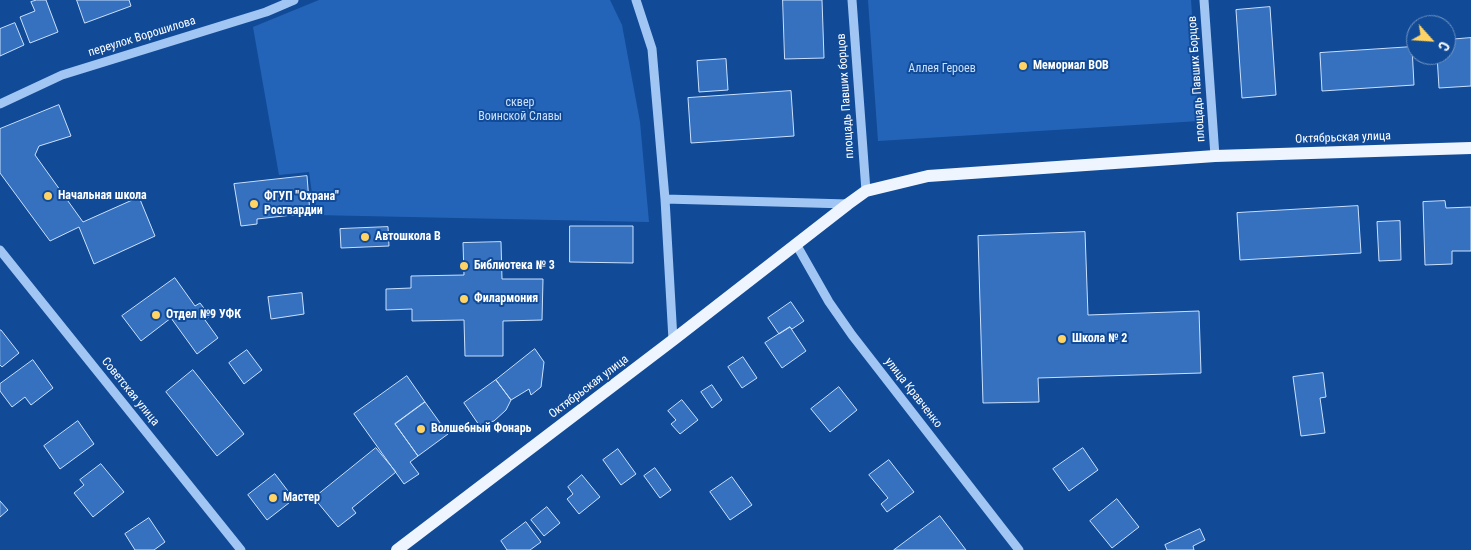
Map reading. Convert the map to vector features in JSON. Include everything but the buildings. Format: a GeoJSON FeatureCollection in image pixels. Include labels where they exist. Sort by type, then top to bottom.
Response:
{"type":"FeatureCollection","features":[{"type":"Feature","properties":{"kind":"main road","name":"Октябрьская улица"},"geometry":{"type":"LineString","coordinates":[[396,550],[674,340],[866,191],[928,176],[1215,156],[1471,148]]}},
{"type":"Feature","properties":{"kind":"street","name":"переулок Ворошилова"},"geometry":{"type":"LineString","coordinates":[[0,104],[62,75],[266,12],[294,0]]}},
{"type":"Feature","properties":{"kind":"street"},"geometry":{"type":"LineString","coordinates":[[636,0],[652,50],[665,199],[674,340]]}},
{"type":"Feature","properties":{"kind":"street","name":"площадь Павших борцов"},"geometry":{"type":"LineString","coordinates":[[852,0],[866,191]]}},
{"type":"Feature","properties":{"kind":"street","name":"площадь Павших Борцов"},"geometry":{"type":"LineString","coordinates":[[1204,0],[1215,156]]}},
{"type":"Feature","properties":{"kind":"street"},"geometry":{"type":"LineString","coordinates":[[665,199],[848,204]]}},
{"type":"Feature","properties":{"kind":"street","name":"улица Кравченко"},"geometry":{"type":"LineString","coordinates":[[796,244],[828,302],[852,335],[1019,550]]}},
{"type":"Feature","properties":{"kind":"street","name":"Советская улица"},"geometry":{"type":"LineString","coordinates":[[0,250],[240,550]]}},
{"type":"Feature","properties":{"kind":"green space","name":"сквер Воинской Славы"},"geometry":{"type":"Polygon","coordinates":[[[319,0],[610,0],[622,25],[640,122],[649,222],[315,215],[309,172],[279,175],[253,27],[319,0]]]}},
{"type":"Feature","properties":{"kind":"green space","name":"Аллея Героев"},"geometry":{"type":"Polygon","coordinates":[[[868,0],[1191,0],[1199,121],[878,141],[868,0]]]}},
{"type":"Feature","properties":{"kind":"place","name":"Мемориал ВОВ"},"geometry":{"type":"Point","coordinates":[1023,66]}},
{"type":"Feature","properties":{"kind":"place","name":"Начальная школа"},"geometry":{"type":"Point","coordinates":[48,196]}},
{"type":"Feature","properties":{"kind":"place","name":"ФГУП \"Охрана\" Росгвардии"},"geometry":{"type":"Point","coordinates":[254,204]}},
{"type":"Feature","properties":{"kind":"place","name":"Автошкола В"},"geometry":{"type":"Point","coordinates":[365,237]}},
{"type":"Feature","properties":{"kind":"place","name":"Библиотека № 3"},"geometry":{"type":"Point","coordinates":[464,266]}},
{"type":"Feature","properties":{"kind":"place","name":"Филармония"},"geometry":{"type":"Point","coordinates":[464,299]}},
{"type":"Feature","properties":{"kind":"place","name":"Отдел №9 УФК"},"geometry":{"type":"Point","coordinates":[156,315]}},
{"type":"Feature","properties":{"kind":"place","name":"Школа № 2"},"geometry":{"type":"Point","coordinates":[1062,339]}},
{"type":"Feature","properties":{"kind":"place","name":"Волшебный Фонарь"},"geometry":{"type":"Point","coordinates":[421,429]}},
{"type":"Feature","properties":{"kind":"place","name":"Мастер"},"geometry":{"type":"Point","coordinates":[273,498]}}]}
